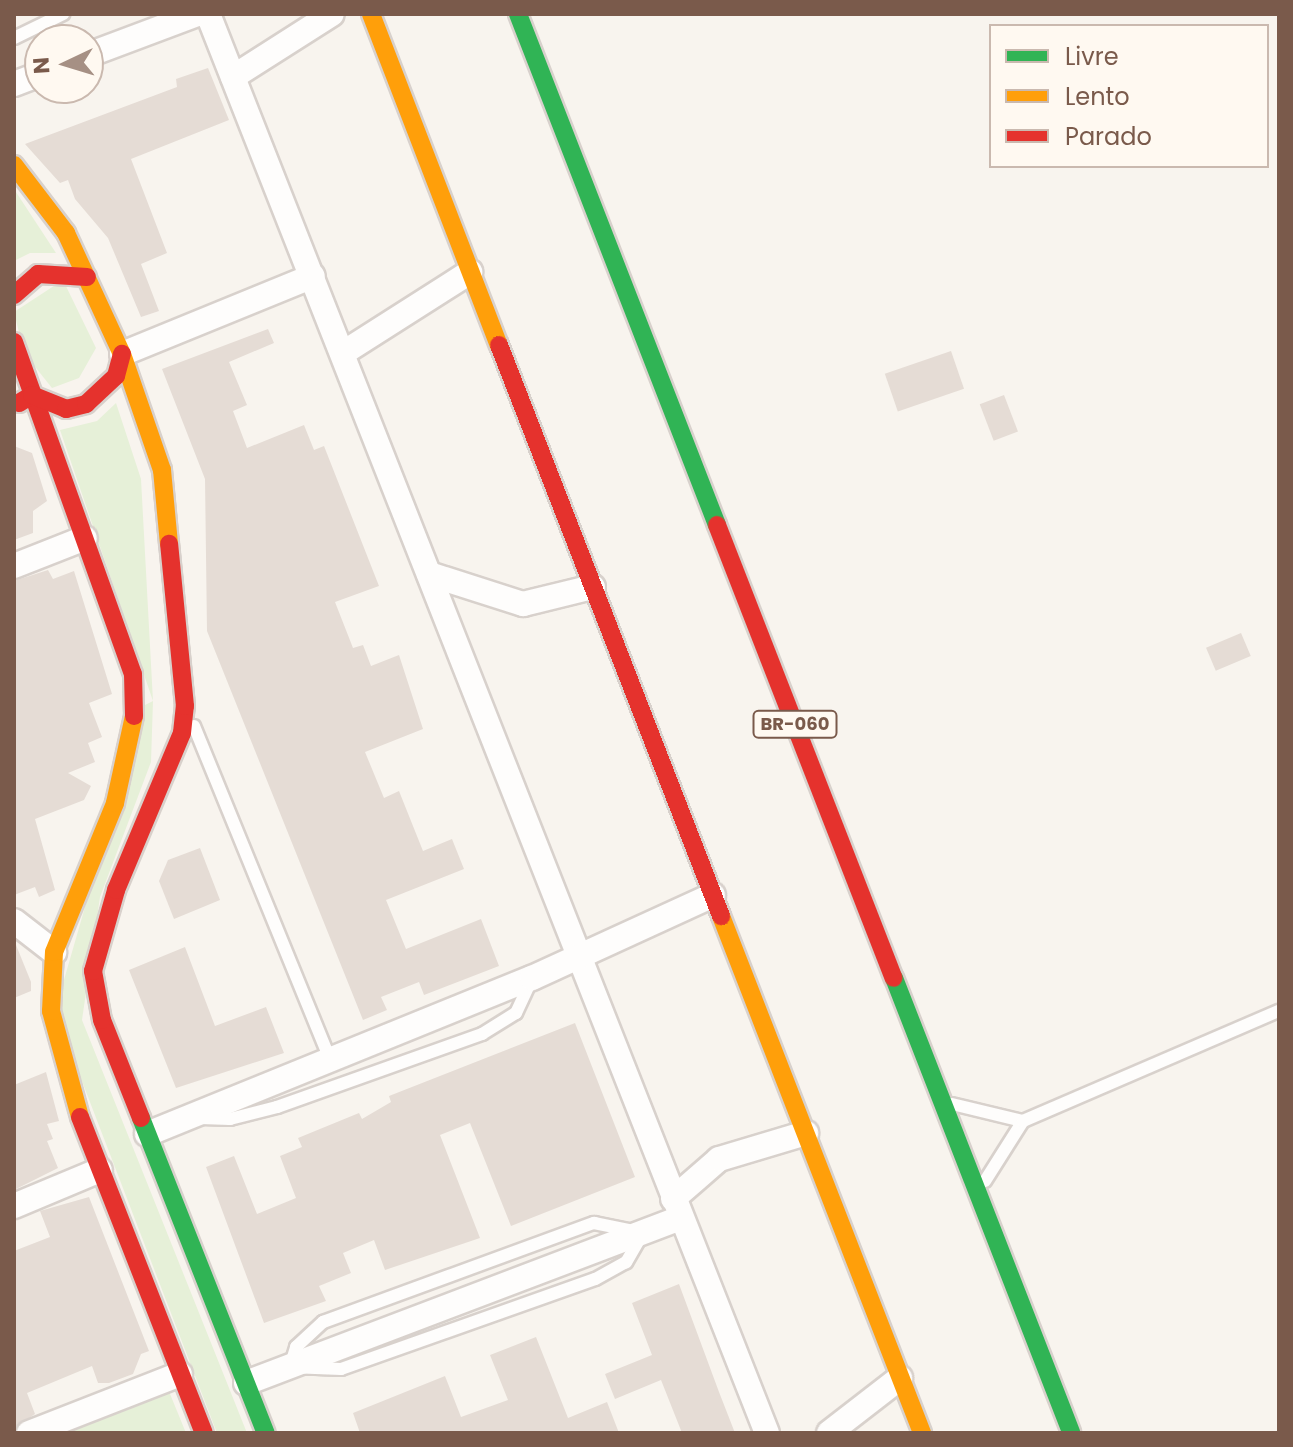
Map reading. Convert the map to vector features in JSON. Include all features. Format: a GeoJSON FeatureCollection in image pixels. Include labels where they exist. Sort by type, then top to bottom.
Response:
{"type":"FeatureCollection","features":[{"type":"Feature","properties":{"kind":"main road"},"geometry":{"type":"LineString","coordinates":[[371,14],[922,1433]]}},
{"type":"Feature","properties":{"kind":"main road","name":"BR-060"},"geometry":{"type":"LineString","coordinates":[[518,14],[1071,1433]]}},
{"type":"Feature","properties":{"kind":"main road"},"geometry":{"type":"LineString","coordinates":[[14,165],[52,209],[87,277],[122,354],[162,470],[185,706],[168,771],[96,943],[93,971],[102,1020],[266,1433]]}},
{"type":"Feature","properties":{"kind":"main road"},"geometry":{"type":"LineString","coordinates":[[14,295],[38,274],[87,277]]}},
{"type":"Feature","properties":{"kind":"main road"},"geometry":{"type":"LineString","coordinates":[[14,342],[124,638],[133,674],[134,733],[115,803],[54,952],[51,1011],[100,1170],[204,1433]]}},
{"type":"Feature","properties":{"kind":"main road"},"geometry":{"type":"LineString","coordinates":[[32,395],[66,409],[86,404],[116,376],[122,354]]}},
{"type":"Feature","properties":{"kind":"main road"},"geometry":{"type":"LineString","coordinates":[[14,406],[32,395]]}},
{"type":"Feature","properties":{"kind":"street"},"geometry":{"type":"LineString","coordinates":[[104,47],[151,22],[197,14]]}},
{"type":"Feature","properties":{"kind":"street"},"geometry":{"type":"LineString","coordinates":[[208,14],[767,1433]]}},
{"type":"Feature","properties":{"kind":"street"},"geometry":{"type":"LineString","coordinates":[[233,77],[332,14]]}},
{"type":"Feature","properties":{"kind":"street"},"geometry":{"type":"LineString","coordinates":[[343,353],[470,272]]}},
{"type":"Feature","properties":{"kind":"street"},"geometry":{"type":"LineString","coordinates":[[122,354],[313,276]]}},
{"type":"Feature","properties":{"kind":"street"},"geometry":{"type":"LineString","coordinates":[[14,566],[85,538]]}},
{"type":"Feature","properties":{"kind":"street"},"geometry":{"type":"LineString","coordinates":[[429,574],[523,604],[593,587]]}},
{"type":"Feature","properties":{"kind":"street"},"geometry":{"type":"LineString","coordinates":[[147,1134],[329,1057],[532,978],[713,895]]}},
{"type":"Feature","properties":{"kind":"street"},"geometry":{"type":"LineString","coordinates":[[14,921],[54,952]]}},
{"type":"Feature","properties":{"kind":"street"},"geometry":{"type":"LineString","coordinates":[[246,1383],[643,1233],[676,1208],[719,1159],[806,1133]]}},
{"type":"Feature","properties":{"kind":"street"},"geometry":{"type":"LineString","coordinates":[[14,1206],[100,1170]]}},
{"type":"Feature","properties":{"kind":"street"},"geometry":{"type":"LineString","coordinates":[[29,1433],[180,1374]]}},
{"type":"Feature","properties":{"kind":"street"},"geometry":{"type":"LineString","coordinates":[[829,1433],[900,1378]]}},
{"type":"Feature","properties":{"kind":"lane"},"geometry":{"type":"LineString","coordinates":[[14,38],[63,14]]}},
{"type":"Feature","properties":{"kind":"lane"},"geometry":{"type":"LineString","coordinates":[[185,706],[329,1057]]}},
{"type":"Feature","properties":{"kind":"lane"},"geometry":{"type":"LineString","coordinates":[[186,1115],[215,1120],[277,1107],[459,1044],[516,1013],[532,978]]}},
{"type":"Feature","properties":{"kind":"lane"},"geometry":{"type":"LineString","coordinates":[[978,1195],[1023,1121],[1279,1011]]}},
{"type":"Feature","properties":{"kind":"lane"},"geometry":{"type":"LineString","coordinates":[[942,1101],[1023,1121]]}},
{"type":"Feature","properties":{"kind":"green space"},"geometry":{"type":"Polygon","coordinates":[[[14,189],[56,253],[30,253],[14,261],[14,189]]]}},
{"type":"Feature","properties":{"kind":"green space"},"geometry":{"type":"Polygon","coordinates":[[[63,280],[96,348],[79,378],[52,388],[24,353],[14,312],[63,280]]]}},
{"type":"Feature","properties":{"kind":"green space"},"geometry":{"type":"Polygon","coordinates":[[[116,403],[141,479],[153,701],[60,430],[97,421],[116,403]]]}},
{"type":"Feature","properties":{"kind":"green space"},"geometry":{"type":"Polygon","coordinates":[[[153,701],[151,762],[100,897],[82,1020],[247,1433],[217,1433],[55,1011],[143,706],[153,701]]]}},
{"type":"Feature","properties":{"kind":"green space"},"geometry":{"type":"Polygon","coordinates":[[[168,1389],[186,1433],[34,1433],[168,1389]]]}},
{"type":"Feature","properties":{"kind":"building"},"geometry":{"type":"Polygon","coordinates":[[[208,68],[229,120],[131,159],[167,253],[141,264],[159,311],[141,317],[108,238],[75,199],[68,180],[60,183],[25,144],[177,87],[176,79],[208,68]]]}},
{"type":"Feature","properties":{"kind":"building"},"geometry":{"type":"Polygon","coordinates":[[[268,329],[274,343],[229,362],[247,405],[233,411],[247,448],[304,425],[314,450],[324,446],[379,586],[335,602],[353,648],[363,645],[371,666],[399,655],[423,729],[365,752],[384,798],[399,791],[423,851],[452,839],[464,869],[386,900],[406,949],[481,919],[499,966],[424,995],[419,982],[381,997],[387,1010],[363,1020],[207,631],[205,479],[162,369],[268,329]]]}},
{"type":"Feature","properties":{"kind":"building"},"geometry":{"type":"Polygon","coordinates":[[[951,351],[964,389],[898,412],[885,374],[951,351]]]}},
{"type":"Feature","properties":{"kind":"building"},"geometry":{"type":"Polygon","coordinates":[[[1004,395],[1018,431],[994,441],[980,404],[1004,395]]]}},
{"type":"Feature","properties":{"kind":"building"},"geometry":{"type":"Polygon","coordinates":[[[14,446],[32,453],[47,501],[33,511],[33,533],[14,540],[14,446]]]}},
{"type":"Feature","properties":{"kind":"building"},"geometry":{"type":"Polygon","coordinates":[[[48,570],[53,579],[74,571],[112,694],[89,703],[102,737],[88,743],[95,762],[68,773],[91,786],[84,800],[35,819],[55,890],[39,897],[35,887],[14,895],[14,581],[48,570]]]}},
{"type":"Feature","properties":{"kind":"building"},"geometry":{"type":"Polygon","coordinates":[[[1241,633],[1251,656],[1216,671],[1206,648],[1241,633]]]}},
{"type":"Feature","properties":{"kind":"building"},"geometry":{"type":"Polygon","coordinates":[[[200,848],[220,900],[174,919],[159,881],[168,860],[200,848]]]}},
{"type":"Feature","properties":{"kind":"building"},"geometry":{"type":"Polygon","coordinates":[[[14,940],[31,982],[31,991],[14,998],[14,940]]]}},
{"type":"Feature","properties":{"kind":"building"},"geometry":{"type":"Polygon","coordinates":[[[185,947],[215,1026],[266,1007],[284,1053],[176,1088],[129,970],[185,947]]]}},
{"type":"Feature","properties":{"kind":"building"},"geometry":{"type":"Polygon","coordinates":[[[575,1023],[635,1177],[511,1226],[470,1123],[440,1135],[480,1238],[385,1270],[374,1240],[343,1253],[351,1273],[319,1286],[326,1301],[264,1323],[206,1167],[234,1156],[257,1214],[296,1198],[280,1156],[302,1147],[298,1138],[359,1113],[362,1119],[391,1102],[389,1096],[575,1023]]]}},
{"type":"Feature","properties":{"kind":"building"},"geometry":{"type":"Polygon","coordinates":[[[46,1072],[59,1121],[47,1124],[53,1139],[47,1141],[58,1168],[14,1190],[14,1085],[46,1072]]]}},
{"type":"Feature","properties":{"kind":"building"},"geometry":{"type":"Polygon","coordinates":[[[89,1197],[149,1351],[141,1354],[133,1374],[109,1383],[98,1383],[92,1366],[27,1393],[35,1414],[14,1428],[14,1251],[50,1237],[40,1211],[89,1197]]]}},
{"type":"Feature","properties":{"kind":"building"},"geometry":{"type":"Polygon","coordinates":[[[679,1284],[735,1433],[682,1433],[661,1380],[615,1399],[605,1374],[652,1355],[632,1303],[679,1284]]]}},
{"type":"Feature","properties":{"kind":"building"},"geometry":{"type":"Polygon","coordinates":[[[536,1337],[568,1418],[607,1402],[619,1433],[360,1433],[353,1413],[445,1376],[461,1417],[508,1400],[490,1355],[536,1337]]]}},
{"type":"Feature","properties":{"kind":"traffic: fast"},"geometry":{"type":"LineString","coordinates":[[518,14],[717,525]]}},
{"type":"Feature","properties":{"kind":"traffic: fast"},"geometry":{"type":"LineString","coordinates":[[894,978],[1071,1433]]}},
{"type":"Feature","properties":{"kind":"traffic: fast"},"geometry":{"type":"LineString","coordinates":[[141,1118],[266,1433]]}},
{"type":"Feature","properties":{"kind":"traffic: slow"},"geometry":{"type":"LineString","coordinates":[[371,14],[499,345]]}},
{"type":"Feature","properties":{"kind":"traffic: slow"},"geometry":{"type":"LineString","coordinates":[[14,165],[66,233],[122,354],[162,470],[169,544]]}},
{"type":"Feature","properties":{"kind":"traffic: slow"},"geometry":{"type":"LineString","coordinates":[[80,1117],[51,1011],[54,952],[115,803],[134,716]]}},
{"type":"Feature","properties":{"kind":"traffic: slow"},"geometry":{"type":"LineString","coordinates":[[721,916],[922,1433]]}},
{"type":"Feature","properties":{"kind":"traffic: jam"},"geometry":{"type":"LineString","coordinates":[[14,295],[38,274],[87,277]]}},
{"type":"Feature","properties":{"kind":"traffic: jam"},"geometry":{"type":"LineString","coordinates":[[14,342],[133,674],[134,716]]}},
{"type":"Feature","properties":{"kind":"traffic: jam"},"geometry":{"type":"LineString","coordinates":[[499,345],[721,916]]}},
{"type":"Feature","properties":{"kind":"traffic: jam"},"geometry":{"type":"LineString","coordinates":[[19,403],[32,395],[66,409],[86,404],[116,376],[122,354]]}},
{"type":"Feature","properties":{"kind":"traffic: jam"},"geometry":{"type":"LineString","coordinates":[[717,525],[894,978]]}},
{"type":"Feature","properties":{"kind":"traffic: jam"},"geometry":{"type":"LineString","coordinates":[[141,1118],[102,1020],[93,971],[116,890],[182,733],[185,706],[169,544]]}},
{"type":"Feature","properties":{"kind":"traffic: jam"},"geometry":{"type":"LineString","coordinates":[[80,1117],[204,1433]]}}]}
